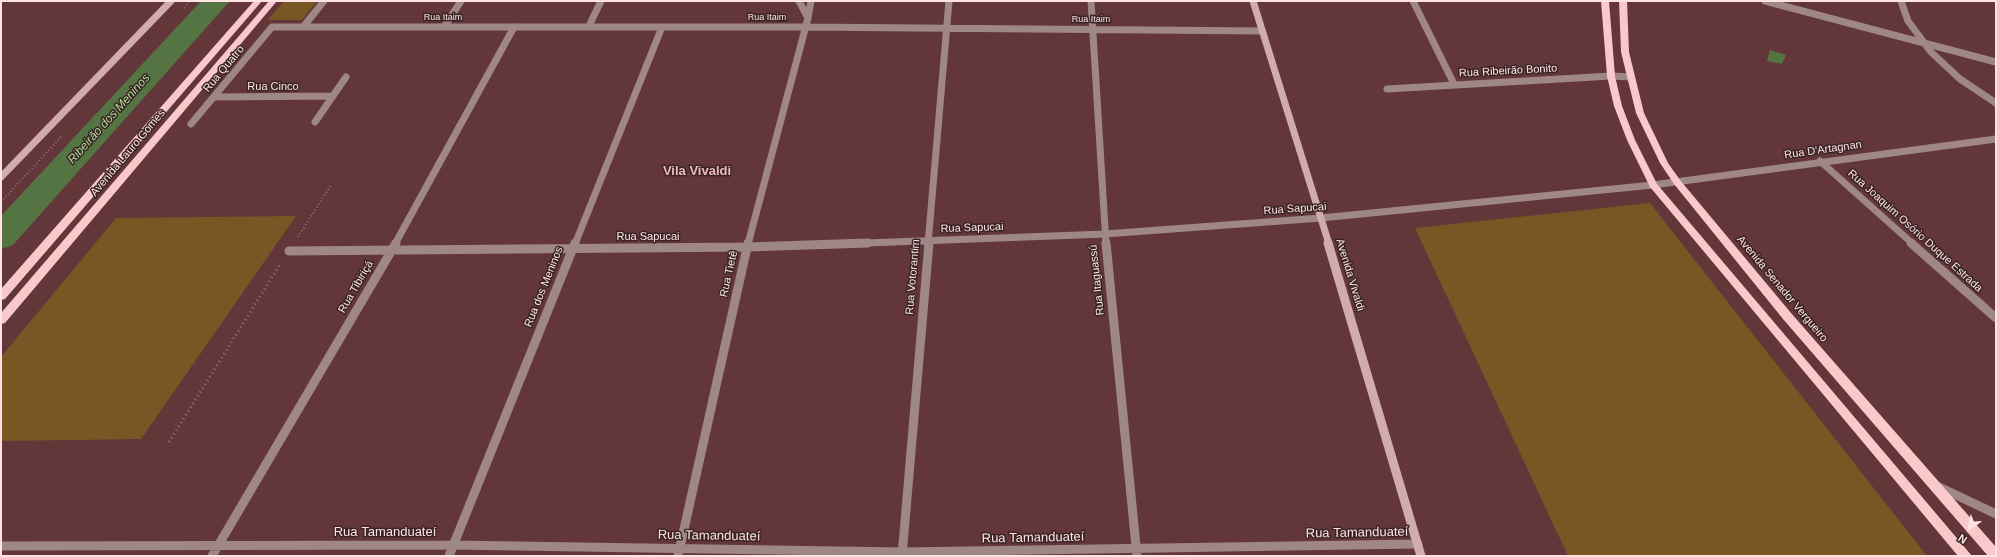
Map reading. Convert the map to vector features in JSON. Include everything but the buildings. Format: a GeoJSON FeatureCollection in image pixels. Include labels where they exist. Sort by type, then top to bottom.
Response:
{"type":"FeatureCollection","features":[{"type":"Feature","properties":{"kind":"main road","name":"Avenida Lauro Gomes"},"geometry":{"type":"LineString","coordinates":[[1,296],[258,1]]}},
{"type":"Feature","properties":{"kind":"main road","name":"Avenida Lauro Gomes"},"geometry":{"type":"LineString","coordinates":[[1,320],[273,1]]}},
{"type":"Feature","properties":{"kind":"main road"},"geometry":{"type":"LineString","coordinates":[[1605,1],[1611,76],[1618,106],[1630,140],[1653,185],[1966,556]]}},
{"type":"Feature","properties":{"kind":"main road","name":"Avenida Senador Vergueiro"},"geometry":{"type":"LineString","coordinates":[[1622,1],[1625,52],[1640,113],[1664,162],[1676,182],[1786,316],[1996,556]]}},
{"type":"Feature","properties":{"kind":"street"},"geometry":{"type":"LineString","coordinates":[[1,177],[171,1]]}},
{"type":"Feature","properties":{"kind":"street"},"geometry":{"type":"LineString","coordinates":[[303,28],[324,1]]}},
{"type":"Feature","properties":{"kind":"street"},"geometry":{"type":"LineString","coordinates":[[444,27],[461,1]]}},
{"type":"Feature","properties":{"kind":"street"},"geometry":{"type":"LineString","coordinates":[[589,26],[601,1]]}},
{"type":"Feature","properties":{"kind":"street"},"geometry":{"type":"LineString","coordinates":[[799,1],[808,18]]}},
{"type":"Feature","properties":{"kind":"street","name":"Rua Tietê"},"geometry":{"type":"LineString","coordinates":[[679,552],[747,247],[808,18],[811,1]]}},
{"type":"Feature","properties":{"kind":"street","name":"Rua Votorantim"},"geometry":{"type":"LineString","coordinates":[[902,554],[949,1]]}},
{"type":"Feature","properties":{"kind":"street","name":"Rua Itaguassú"},"geometry":{"type":"LineString","coordinates":[[1090,1],[1094,29],[1105,234],[1137,553]]}},
{"type":"Feature","properties":{"kind":"street","name":"Avenida Vivaldi"},"geometry":{"type":"LineString","coordinates":[[1254,1],[1262,31],[1321,218],[1421,556]]}},
{"type":"Feature","properties":{"kind":"street"},"geometry":{"type":"LineString","coordinates":[[1413,1],[1454,84]]}},
{"type":"Feature","properties":{"kind":"street"},"geometry":{"type":"LineString","coordinates":[[1765,1],[1996,62]]}},
{"type":"Feature","properties":{"kind":"street"},"geometry":{"type":"LineString","coordinates":[[1901,1],[1908,21],[1923,43],[1945,67],[1974,89],[1996,103]]}},
{"type":"Feature","properties":{"kind":"street","name":"Rua Itaim"},"geometry":{"type":"LineString","coordinates":[[272,27],[589,26],[1262,31]]}},
{"type":"Feature","properties":{"kind":"street","name":"Rua Quatro"},"geometry":{"type":"LineString","coordinates":[[191,124],[272,27]]}},
{"type":"Feature","properties":{"kind":"street","name":"Rua Tibiriçá"},"geometry":{"type":"LineString","coordinates":[[212,556],[390,251],[514,27]]}},
{"type":"Feature","properties":{"kind":"street","name":"Rua dos Meninos"},"geometry":{"type":"LineString","coordinates":[[449,556],[662,27]]}},
{"type":"Feature","properties":{"kind":"street","name":"Rua Ribeirão Bonito"},"geometry":{"type":"LineString","coordinates":[[1387,89],[1611,76],[1630,77]]}},
{"type":"Feature","properties":{"kind":"street"},"geometry":{"type":"LineString","coordinates":[[315,122],[346,77]]}},
{"type":"Feature","properties":{"kind":"street","name":"Rua Cinco"},"geometry":{"type":"LineString","coordinates":[[214,97],[332,96]]}},
{"type":"Feature","properties":{"kind":"street","name":"Rua D'Artagnan"},"geometry":{"type":"LineString","coordinates":[[1653,185],[1996,139]]}},
{"type":"Feature","properties":{"kind":"street","name":"Rua Joaquim Osório Duque Estrada"},"geometry":{"type":"LineString","coordinates":[[1820,162],[1996,318]]}},
{"type":"Feature","properties":{"kind":"street","name":"Rua Sapucai"},"geometry":{"type":"LineString","coordinates":[[289,250],[390,251],[747,247],[1105,234],[1321,218],[1653,185]]}},
{"type":"Feature","properties":{"kind":"street"},"geometry":{"type":"LineString","coordinates":[[1930,482],[1996,514]]}},
{"type":"Feature","properties":{"kind":"street","name":"Rua Tamanduateí"},"geometry":{"type":"LineString","coordinates":[[1,546],[219,544],[453,545],[679,552],[902,554],[1137,553],[1418,544]]}},
{"type":"Feature","properties":{"kind":"path"},"geometry":{"type":"LineString","coordinates":[[169,442],[330,185]]}},
{"type":"Feature","properties":{"kind":"shaded area"},"geometry":{"type":"Polygon","coordinates":[[[284,1],[317,1],[302,20],[268,20],[284,1]]]}},
{"type":"Feature","properties":{"kind":"shaded area"},"geometry":{"type":"Polygon","coordinates":[[[1770,50],[1786,55],[1782,64],[1767,61],[1770,50]]]}},
{"type":"Feature","properties":{"kind":"shaded area"},"geometry":{"type":"Polygon","coordinates":[[[1650,203],[1927,556],[1568,556],[1415,228],[1650,203]]]}},
{"type":"Feature","properties":{"kind":"shaded area"},"geometry":{"type":"Polygon","coordinates":[[[296,216],[141,439],[1,441],[1,357],[116,218],[296,216]]]}},
{"type":"Feature","properties":{"kind":"waterway","name":"Ribeirão dos Meninos"},"geometry":{"type":"LineString","coordinates":[[1,237],[216,1]]}},
{"type":"Feature","properties":{"kind":"district","name":"Vila Vivaldi"},"geometry":{"type":"Point","coordinates":[697,171]}}]}
